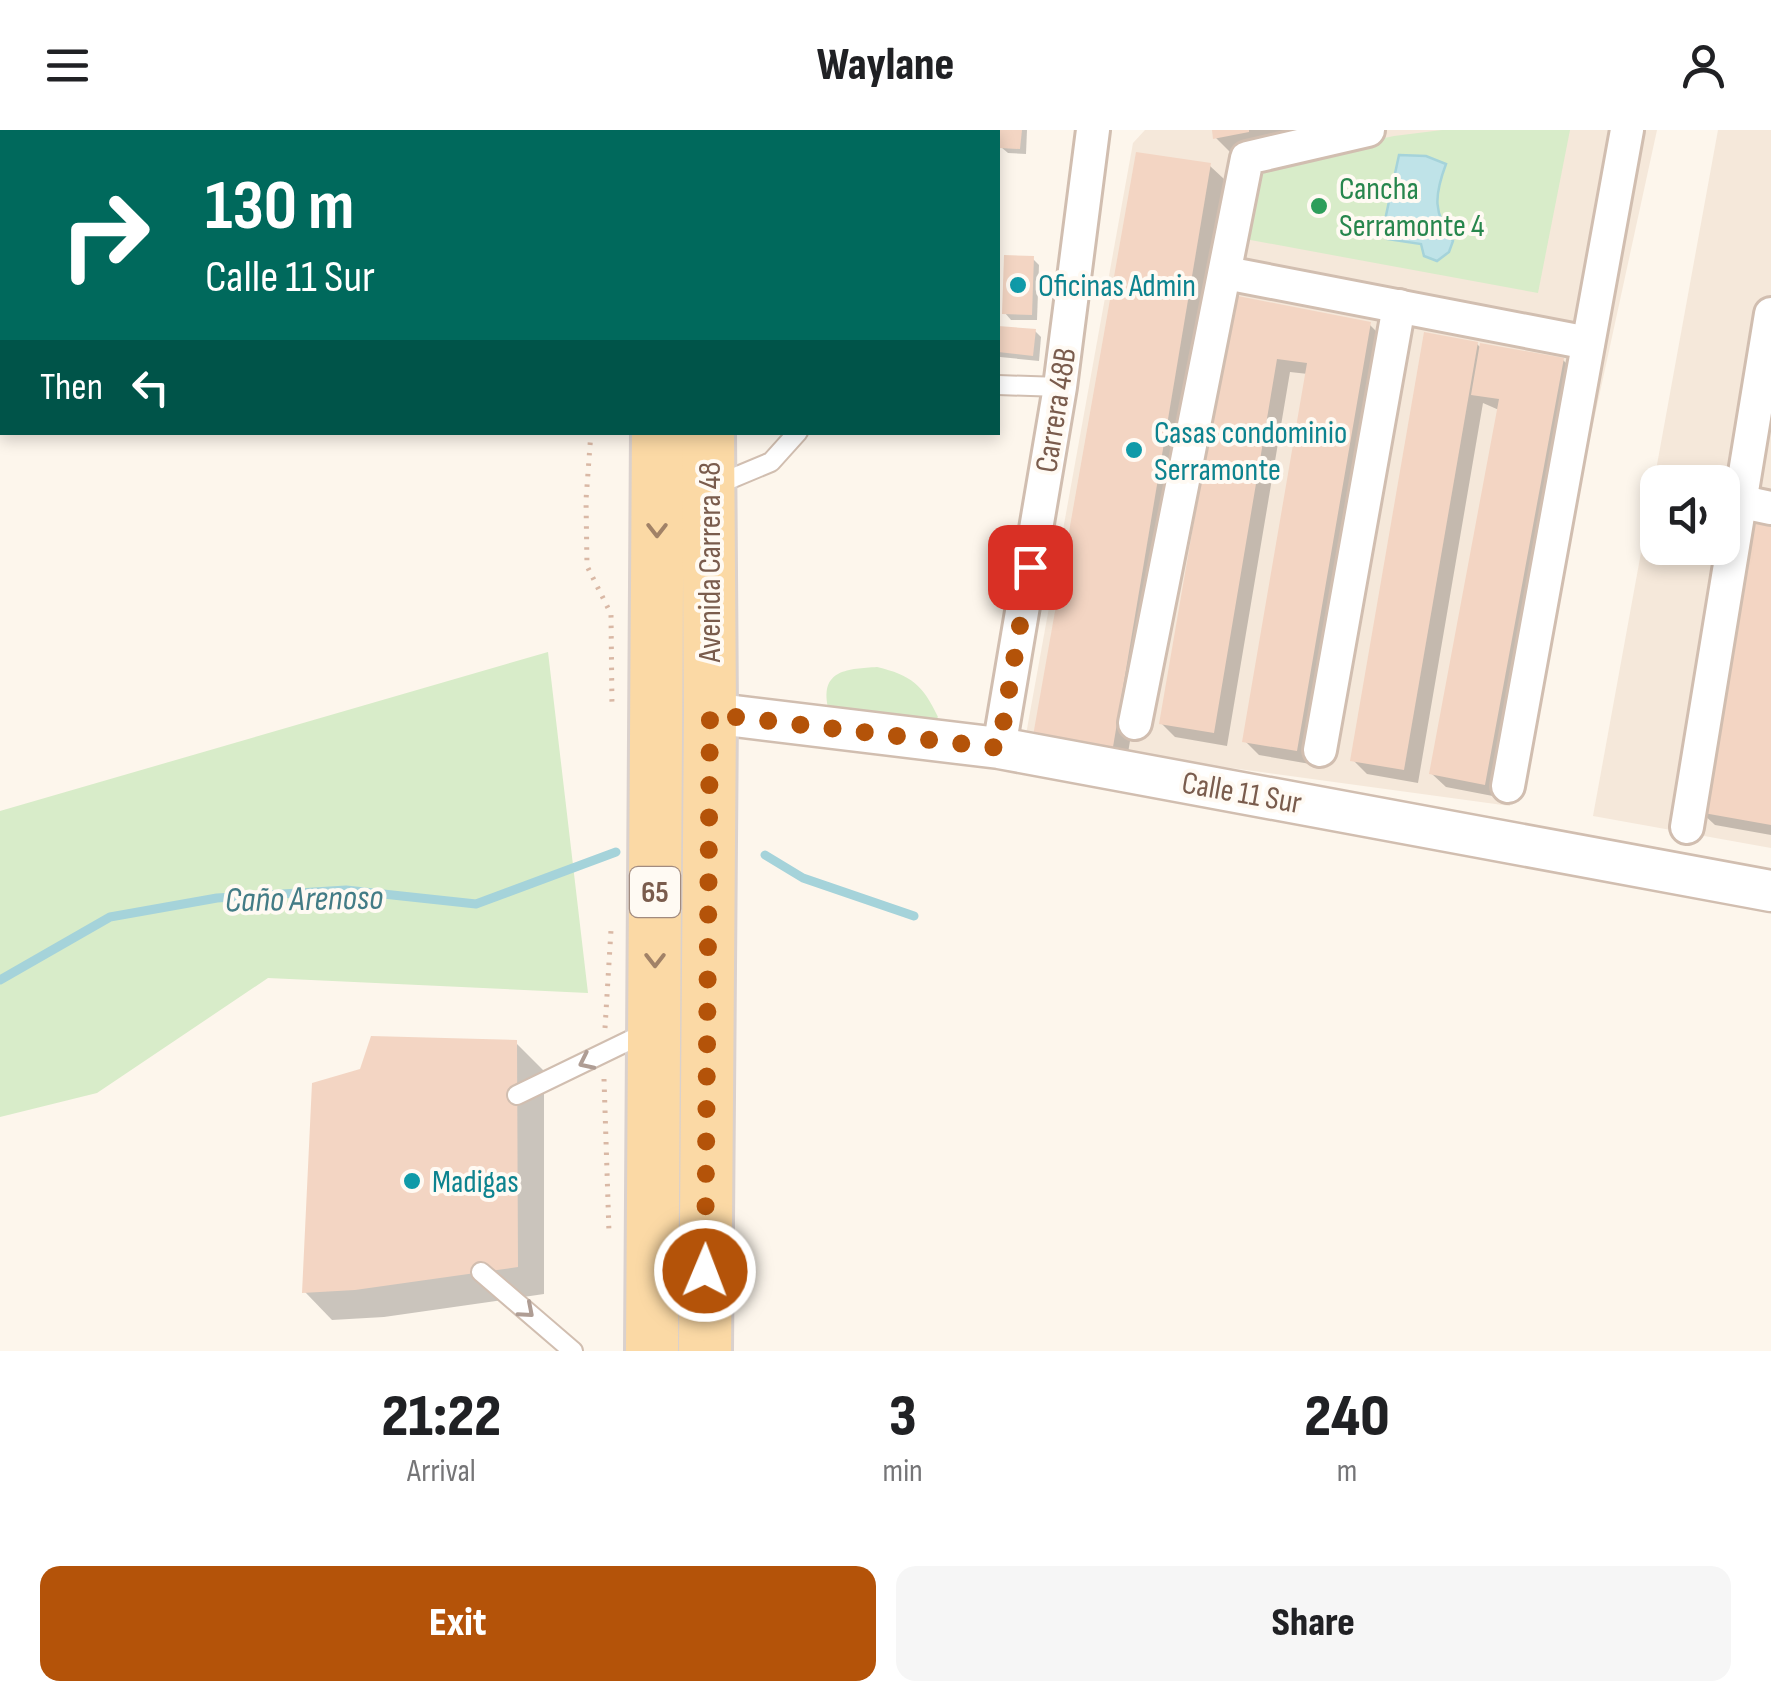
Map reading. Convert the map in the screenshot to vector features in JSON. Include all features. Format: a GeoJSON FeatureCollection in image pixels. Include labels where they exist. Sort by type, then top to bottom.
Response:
{"type":"FeatureCollection","features":[{"type":"Feature","properties":{"kind":"main road","name":"Avenida Carrera 48"},"geometry":{"type":"LineString","coordinates":[[652,1351],[658,435]]}},
{"type":"Feature","properties":{"kind":"main road","name":"Avenida Carrera 48"},"geometry":{"type":"LineString","coordinates":[[705,1351],[708,435]]}},
{"type":"Feature","properties":{"kind":"street","name":"Carrera 48B"},"geometry":{"type":"LineString","coordinates":[[999,748],[1060,386],[1093,130]]}},
{"type":"Feature","properties":{"kind":"street"},"geometry":{"type":"LineString","coordinates":[[1135,723],[1247,158],[1368,130]]}},
{"type":"Feature","properties":{"kind":"street"},"geometry":{"type":"LineString","coordinates":[[1508,786],[1627,130]]}},
{"type":"Feature","properties":{"kind":"street"},"geometry":{"type":"LineString","coordinates":[[1226,272],[1588,343]]}},
{"type":"Feature","properties":{"kind":"street"},"geometry":{"type":"LineString","coordinates":[[1320,750],[1399,306]]}},
{"type":"Feature","properties":{"kind":"street"},"geometry":{"type":"LineString","coordinates":[[1740,490],[1771,314]]}},
{"type":"Feature","properties":{"kind":"street"},"geometry":{"type":"LineString","coordinates":[[1740,501],[1771,508]]}},
{"type":"Feature","properties":{"kind":"street"},"geometry":{"type":"LineString","coordinates":[[1686,827],[1728,565]]}},
{"type":"Feature","properties":{"kind":"street","name":"Calle 11 Sur"},"geometry":{"type":"LineString","coordinates":[[710,714],[999,748],[1771,891]]}},
{"type":"Feature","properties":{"kind":"lane"},"geometry":{"type":"LineString","coordinates":[[1000,385],[1060,386]]}},
{"type":"Feature","properties":{"kind":"lane"},"geometry":{"type":"LineString","coordinates":[[708,488],[771,462],[795,435]]}},
{"type":"Feature","properties":{"kind":"lane"},"geometry":{"type":"LineString","coordinates":[[518,1096],[654,1028]]}},
{"type":"Feature","properties":{"kind":"lane"},"geometry":{"type":"LineString","coordinates":[[482,1272],[573,1351]]}},
{"type":"Feature","properties":{"kind":"path"},"geometry":{"type":"LineString","coordinates":[[591,435],[586,500],[588,566],[611,614],[612,708]]}},
{"type":"Feature","properties":{"kind":"path"},"geometry":{"type":"LineString","coordinates":[[610,1252],[603,1053],[612,925]]}},
{"type":"Feature","properties":{"kind":"shaded area"},"geometry":{"type":"Polygon","coordinates":[[[1145,130],[1657,130],[1510,806],[1025,740],[1133,143],[1145,130]]]}},
{"type":"Feature","properties":{"kind":"shaded area"},"geometry":{"type":"Polygon","coordinates":[[[1718,130],[1771,130],[1771,848],[1593,816],[1640,558],[1640,565],[1740,565],[1740,465],[1657,465],[1718,130]]]}},
{"type":"Feature","properties":{"kind":"green space"},"geometry":{"type":"Polygon","coordinates":[[[1442,130],[1570,130],[1538,293],[1245,239],[1256,165],[1442,130]]]}},
{"type":"Feature","properties":{"kind":"green space"},"geometry":{"type":"Polygon","coordinates":[[[548,652],[588,993],[268,978],[97,1093],[0,1117],[0,811],[548,652]]]}},
{"type":"Feature","properties":{"kind":"green space"},"geometry":{"type":"Polygon","coordinates":[[[877,667],[907,678],[921,689],[938,717],[927,730],[828,707],[828,685],[833,678],[847,671],[877,667]]]}},
{"type":"Feature","properties":{"kind":"water"},"geometry":{"type":"Polygon","coordinates":[[[1399,155],[1426,156],[1446,164],[1438,204],[1442,222],[1453,241],[1449,252],[1437,261],[1424,256],[1421,244],[1387,239],[1385,220],[1399,155]]]}},
{"type":"Feature","properties":{"kind":"building"},"geometry":{"type":"Polygon","coordinates":[[[1000,130],[1022,130],[1020,149],[1000,148],[1000,130]]]}},
{"type":"Feature","properties":{"kind":"building"},"geometry":{"type":"Polygon","coordinates":[[[1212,130],[1249,130],[1249,132],[1213,139],[1212,130]]]}},
{"type":"Feature","properties":{"kind":"building","name":"Casas condominio Serramonte"},"geometry":{"type":"Polygon","coordinates":[[[1136,152],[1211,163],[1113,747],[1033,736],[1136,152]]]}},
{"type":"Feature","properties":{"kind":"building","name":"Oficinas Admin"},"geometry":{"type":"Polygon","coordinates":[[[1004,255],[1034,256],[1032,315],[1002,314],[1004,255]]]}},
{"type":"Feature","properties":{"kind":"building"},"geometry":{"type":"Polygon","coordinates":[[[1233,295],[1371,322],[1297,751],[1242,742],[1307,363],[1277,359],[1214,733],[1159,724],[1233,295]]]}},
{"type":"Feature","properties":{"kind":"building"},"geometry":{"type":"Polygon","coordinates":[[[1000,326],[1036,329],[1033,356],[1000,352],[1000,326]]]}},
{"type":"Feature","properties":{"kind":"building","name":"Casas condominio Serramonte"},"geometry":{"type":"Polygon","coordinates":[[[1424,332],[1478,342],[1404,770],[1350,761],[1424,332]]]}},
{"type":"Feature","properties":{"kind":"building"},"geometry":{"type":"Polygon","coordinates":[[[1480,343],[1564,358],[1485,785],[1429,774],[1499,399],[1471,395],[1480,343]]]}},
{"type":"Feature","properties":{"kind":"building"},"geometry":{"type":"Polygon","coordinates":[[[1744,516],[1771,521],[1771,825],[1698,812],[1736,565],[1740,565],[1744,516]]]}},
{"type":"Feature","properties":{"kind":"building","name":"Madigas"},"geometry":{"type":"Polygon","coordinates":[[[371,1036],[517,1040],[518,1267],[355,1290],[302,1293],[312,1083],[360,1069],[371,1036]]]}},
{"type":"Feature","properties":{"kind":"waterway","name":"Caño Arenoso"},"geometry":{"type":"LineString","coordinates":[[0,980],[110,917],[217,898],[346,890],[476,904],[616,852]]}},
{"type":"Feature","properties":{"kind":"waterway","name":"Caño Arenoso"},"geometry":{"type":"LineString","coordinates":[[765,855],[803,878],[914,916]]}},
{"type":"Feature","properties":{"kind":"place","name":"Cancha Serramonte 4"},"geometry":{"type":"Point","coordinates":[1319,206]}},
{"type":"Feature","properties":{"kind":"place","name":"Oficinas Admin"},"geometry":{"type":"Point","coordinates":[1018,285]}},
{"type":"Feature","properties":{"kind":"place","name":"Casas condominio Serramonte"},"geometry":{"type":"Point","coordinates":[1134,450]}},
{"type":"Feature","properties":{"kind":"place","name":"Madigas"},"geometry":{"type":"Point","coordinates":[412,1181]}},
{"type":"Feature","properties":{"kind":"route"},"geometry":{"type":"LineString","coordinates":[[705,1271],[710,714],[999,748],[1030,567]]}}]}
